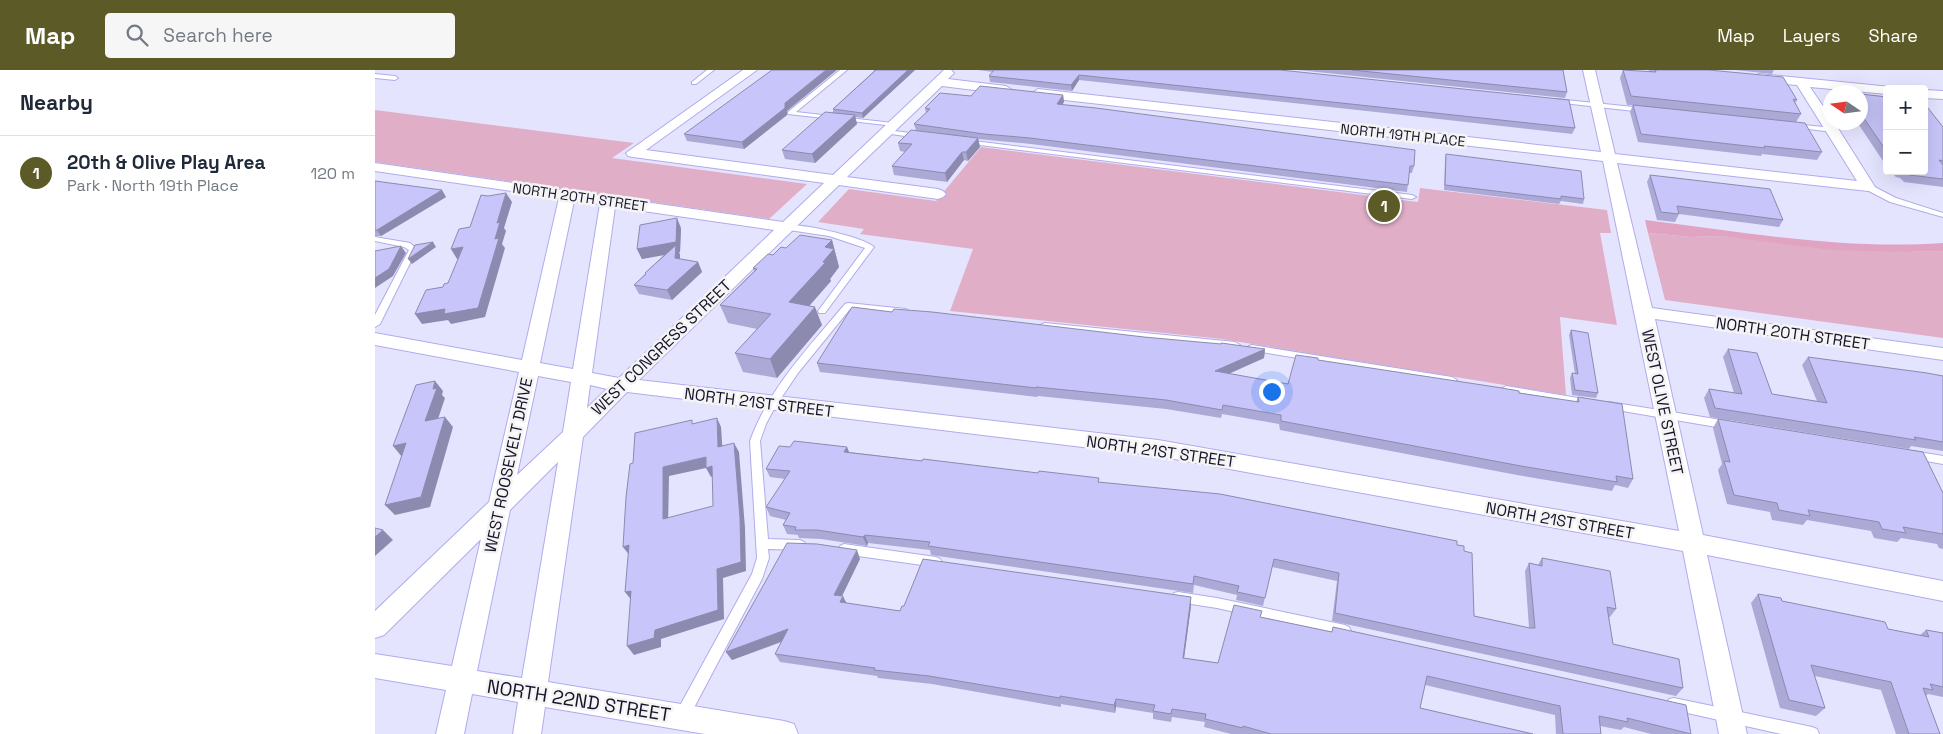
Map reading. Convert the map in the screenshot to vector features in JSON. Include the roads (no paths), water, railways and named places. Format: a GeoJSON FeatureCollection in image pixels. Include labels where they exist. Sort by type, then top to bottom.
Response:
{"type":"FeatureCollection","features":[{"type":"Feature","properties":{"kind":"street"},"geometry":{"type":"LineString","coordinates":[[751,70],[633,153],[938,194]]}},
{"type":"Feature","properties":{"kind":"street","name":"WEST OLIVE STREET"},"geometry":{"type":"LineString","coordinates":[[1589,70],[1644,312],[1731,725]]}},
{"type":"Feature","properties":{"kind":"street","name":"WEST CONGRESS STREET"},"geometry":{"type":"LineString","coordinates":[[375,628],[498,510],[573,433],[785,227],[945,76]]}},
{"type":"Feature","properties":{"kind":"street","name":"NORTH 19TH PLACE"},"geometry":{"type":"LineString","coordinates":[[945,76],[1608,158],[1868,187]]}},
{"type":"Feature","properties":{"kind":"street"},"geometry":{"type":"LineString","coordinates":[[1745,76],[1883,90]]}},
{"type":"Feature","properties":{"kind":"street"},"geometry":{"type":"LineString","coordinates":[[1801,82],[1823,115]]}},
{"type":"Feature","properties":{"kind":"street"},"geometry":{"type":"LineString","coordinates":[[1928,94],[1943,95]]}},
{"type":"Feature","properties":{"kind":"street"},"geometry":{"type":"LineString","coordinates":[[1833,130],[1868,187]]}},
{"type":"Feature","properties":{"kind":"street","name":"NORTH 20TH STREET"},"geometry":{"type":"LineString","coordinates":[[375,167],[785,227]]}},
{"type":"Feature","properties":{"kind":"street","name":"WEST ROOSEVELT DRIVE"},"geometry":{"type":"LineString","coordinates":[[450,734],[567,196]]}},
{"type":"Feature","properties":{"kind":"street"},"geometry":{"type":"LineString","coordinates":[[527,734],[607,201]]}},
{"type":"Feature","properties":{"kind":"street","name":"NORTH 20TH STREET"},"geometry":{"type":"LineString","coordinates":[[1644,312],[1943,354]]}},
{"type":"Feature","properties":{"kind":"street","name":"NORTH 21ST STREET"},"geometry":{"type":"LineString","coordinates":[[375,339],[623,385],[1158,448],[1943,591]]}},
{"type":"Feature","properties":{"kind":"street","name":"NORTH 22ND STREET"},"geometry":{"type":"LineString","coordinates":[[375,666],[682,716],[772,733]]}},
{"type":"Feature","properties":{"kind":"lane"},"geometry":{"type":"LineString","coordinates":[[694,83],[711,70]]}},
{"type":"Feature","properties":{"kind":"lane"},"geometry":{"type":"LineString","coordinates":[[844,70],[790,113],[889,128],[931,137]]}},
{"type":"Feature","properties":{"kind":"lane"},"geometry":{"type":"LineString","coordinates":[[375,76],[395,78]]}},
{"type":"Feature","properties":{"kind":"lane"},"geometry":{"type":"LineString","coordinates":[[1550,100],[1653,111]]}},
{"type":"Feature","properties":{"kind":"lane"},"geometry":{"type":"LineString","coordinates":[[1791,126],[1823,129]]}},
{"type":"Feature","properties":{"kind":"lane"},"geometry":{"type":"LineString","coordinates":[[960,141],[1412,197]]}},
{"type":"Feature","properties":{"kind":"lane"},"geometry":{"type":"LineString","coordinates":[[1868,187],[1893,200],[1943,215]]}},
{"type":"Feature","properties":{"kind":"lane"},"geometry":{"type":"LineString","coordinates":[[785,227],[805,229],[854,240],[870,247],[823,311]]}},
{"type":"Feature","properties":{"kind":"lane"},"geometry":{"type":"LineString","coordinates":[[375,239],[407,245],[413,249],[375,324]]}},
{"type":"Feature","properties":{"kind":"lane"},"geometry":{"type":"LineString","coordinates":[[682,716],[751,592],[763,558],[755,441],[758,430],[772,404],[848,306],[918,313]]}},
{"type":"Feature","properties":{"kind":"lane"},"geometry":{"type":"LineString","coordinates":[[1037,325],[1225,344],[1463,382]]}},
{"type":"Feature","properties":{"kind":"lane"},"geometry":{"type":"LineString","coordinates":[[1492,387],[1739,427]]}},
{"type":"Feature","properties":{"kind":"lane"},"geometry":{"type":"LineString","coordinates":[[1904,454],[1943,460]]}},
{"type":"Feature","properties":{"kind":"lane"},"geometry":{"type":"LineString","coordinates":[[762,544],[811,545]]}},
{"type":"Feature","properties":{"kind":"lane"},"geometry":{"type":"LineString","coordinates":[[831,547],[948,564]]}},
{"type":"Feature","properties":{"kind":"lane"},"geometry":{"type":"LineString","coordinates":[[1170,596],[1217,603],[1362,635]]}},
{"type":"Feature","properties":{"kind":"lane"},"geometry":{"type":"LineString","coordinates":[[1662,701],[1731,725],[1812,734]]}},
{"type":"Feature","properties":{"kind":"place","name":"20th & Olive Play Area"},"geometry":{"type":"Point","coordinates":[1384,206]}}]}
